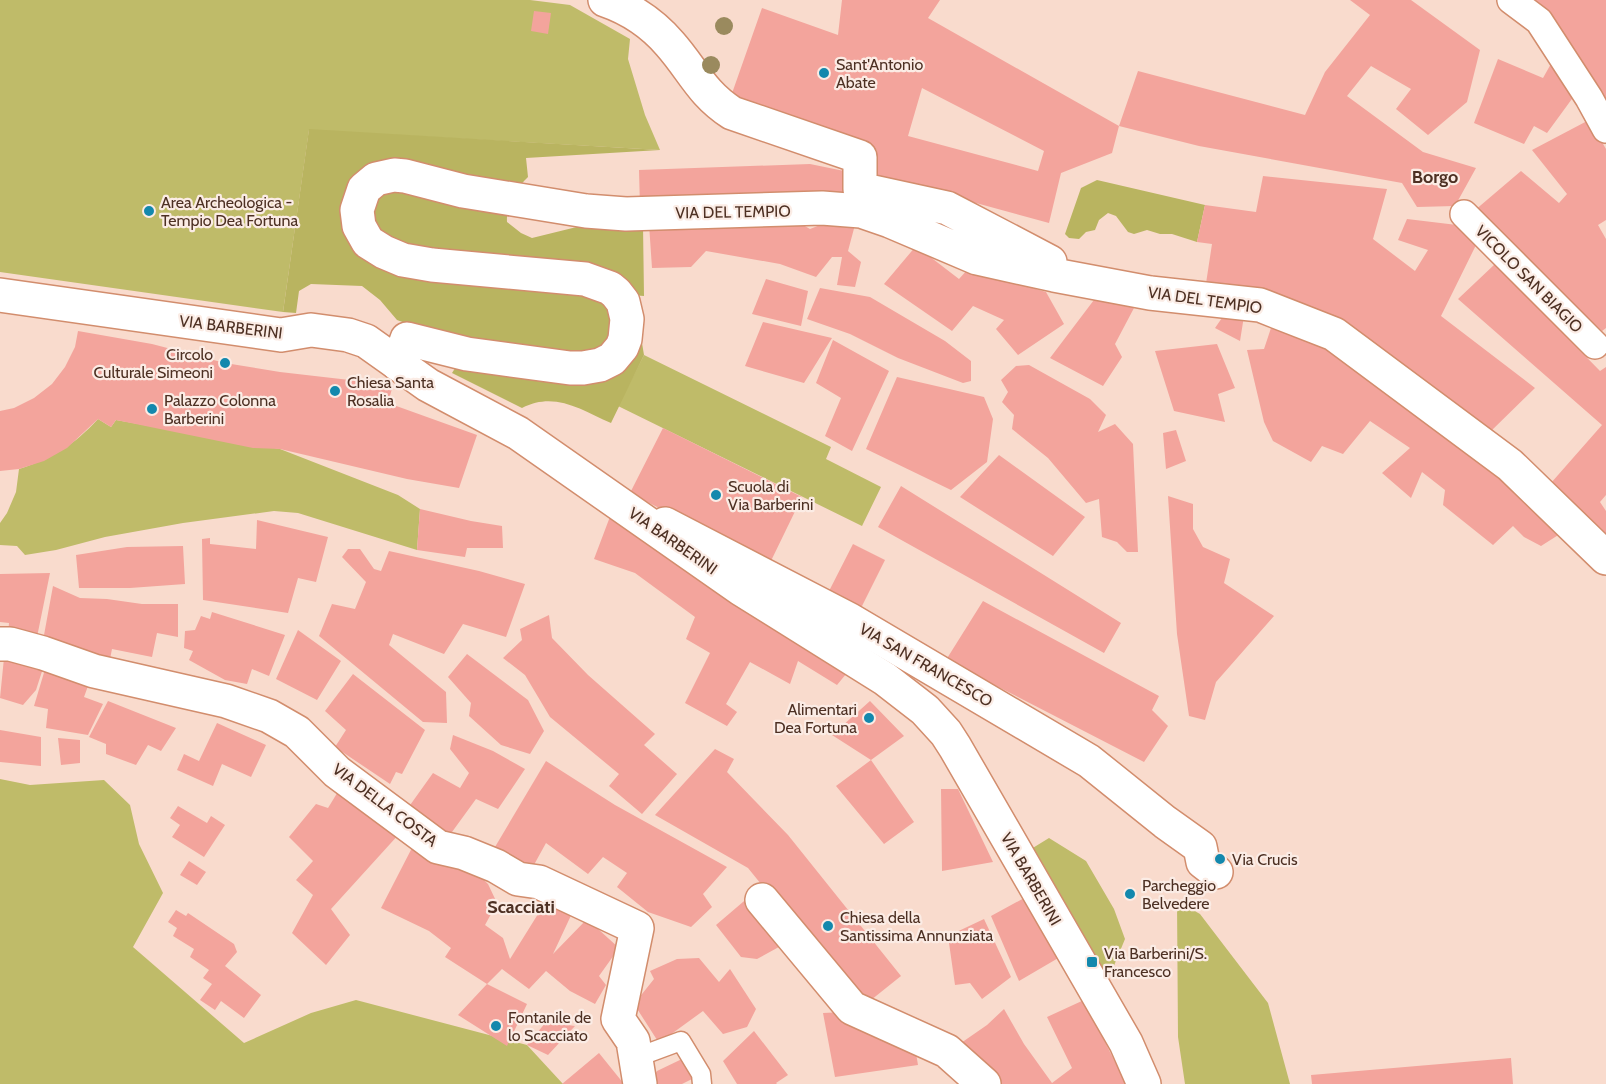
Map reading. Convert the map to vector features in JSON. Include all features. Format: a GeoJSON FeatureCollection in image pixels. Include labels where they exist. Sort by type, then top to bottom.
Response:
{"type":"FeatureCollection","features":[{"type":"Feature","properties":{"kind":"street"},"geometry":{"type":"LineString","coordinates":[[605,0],[639,15],[651,24],[671,45],[702,89],[718,104],[732,112],[860,157],[860,189],[947,208],[1086,281]]}},
{"type":"Feature","properties":{"kind":"street"},"geometry":{"type":"LineString","coordinates":[[1511,0],[1539,21],[1589,98],[1606,129]]}},
{"type":"Feature","properties":{"kind":"street","name":"VIA DEL TEMPIO"},"geometry":{"type":"LineString","coordinates":[[403,351],[467,354],[583,368],[600,365],[612,359],[622,347],[627,319],[623,302],[616,293],[610,288],[585,279],[432,265],[403,260],[384,252],[368,242],[359,226],[357,210],[364,189],[376,179],[394,175],[405,176],[464,191],[586,211],[626,214],[822,208],[861,211],[977,258],[1150,293],[1260,305],[1334,334],[1510,465],[1606,558]]}},
{"type":"Feature","properties":{"kind":"street","name":"VICOLO SAN BIAGIO"},"geometry":{"type":"LineString","coordinates":[[1464,214],[1595,345]]}},
{"type":"Feature","properties":{"kind":"street","name":"VIA BARBERINI"},"geometry":{"type":"LineString","coordinates":[[0,295],[281,335],[304,330],[330,332],[403,351],[428,385],[518,433],[741,589],[885,679],[930,715],[946,733],[1126,1043],[1143,1084]]}},
{"type":"Feature","properties":{"kind":"street","name":"VIA SAN FRANCESCO"},"geometry":{"type":"LineString","coordinates":[[608,495],[734,558],[850,620],[1089,761],[1200,847],[1203,862],[1216,872]]}},
{"type":"Feature","properties":{"kind":"street","name":"VIA DELLA COSTA"},"geometry":{"type":"LineString","coordinates":[[0,644],[10,644],[43,653],[94,671],[226,701],[269,716],[297,732],[337,772],[438,847],[464,853],[496,866],[518,879],[539,882],[637,928],[618,1019],[633,1041],[638,1071]]}},
{"type":"Feature","properties":{"kind":"street"},"geometry":{"type":"LineString","coordinates":[[762,900],[852,1008],[947,1052],[984,1084]]}},
{"type":"Feature","properties":{"kind":"lane"},"geometry":{"type":"LineString","coordinates":[[638,1071],[681,1041],[701,1074],[702,1084]]}},
{"type":"Feature","properties":{"kind":"shaded area","name":"Area Archeologica - Tempio Dea Fortuna"},"geometry":{"type":"Polygon","coordinates":[[[0,0],[530,0],[570,5],[630,39],[628,59],[645,115],[660,150],[309,130],[283,312],[0,272],[0,0]]]}},
{"type":"Feature","properties":{"kind":"shaded area"},"geometry":{"type":"Polygon","coordinates":[[[309,129],[660,150],[526,158],[528,177],[515,192],[508,208],[507,222],[532,238],[597,222],[643,225],[644,296],[631,295],[644,355],[611,423],[568,404],[557,402],[534,403],[522,408],[452,373],[459,362],[450,339],[397,320],[380,300],[362,286],[311,284],[299,291],[296,313],[283,312],[309,129]]]}},
{"type":"Feature","properties":{"kind":"shaded area"},"geometry":{"type":"Polygon","coordinates":[[[1097,180],[1205,205],[1197,242],[1172,234],[1160,234],[1147,230],[1134,234],[1128,232],[1116,216],[1108,213],[1099,220],[1095,230],[1086,232],[1079,239],[1069,238],[1065,234],[1081,188],[1097,180]]]}},
{"type":"Feature","properties":{"kind":"shaded area"},"geometry":{"type":"Polygon","coordinates":[[[644,355],[831,447],[826,459],[881,487],[862,526],[618,406],[644,355]]]}},
{"type":"Feature","properties":{"kind":"shaded area"},"geometry":{"type":"Polygon","coordinates":[[[98,419],[111,427],[116,420],[280,449],[398,495],[420,509],[417,550],[298,513],[274,511],[183,523],[25,555],[17,546],[0,545],[0,523],[16,492],[19,469],[62,450],[98,419]]]}},
{"type":"Feature","properties":{"kind":"shaded area"},"geometry":{"type":"Polygon","coordinates":[[[0,779],[30,785],[104,780],[130,805],[139,844],[163,893],[133,947],[244,1043],[311,1013],[356,1000],[527,1045],[563,1084],[0,1084],[0,779]]]}},
{"type":"Feature","properties":{"kind":"shaded area"},"geometry":{"type":"Polygon","coordinates":[[[1049,838],[1086,861],[1114,909],[1125,939],[1113,968],[1094,978],[1023,854],[1049,838]]]}},
{"type":"Feature","properties":{"kind":"shaded area"},"geometry":{"type":"Polygon","coordinates":[[[1177,901],[1200,914],[1268,1003],[1290,1084],[1185,1084],[1178,1037],[1177,901]]]}},
{"type":"Feature","properties":{"kind":"building"},"geometry":{"type":"Polygon","coordinates":[[[842,0],[940,0],[928,18],[1119,126],[1112,153],[1061,173],[1049,223],[870,174],[877,150],[730,99],[762,8],[838,35],[842,0]],[[922,88],[908,136],[1038,171],[1044,151],[922,88]]]}},
{"type":"Feature","properties":{"kind":"building"},"geometry":{"type":"Polygon","coordinates":[[[1350,0],[1411,0],[1480,50],[1467,102],[1428,135],[1396,109],[1411,89],[1371,66],[1347,96],[1423,152],[1476,168],[1455,206],[1417,207],[1402,183],[1199,146],[1119,126],[1138,71],[1305,115],[1325,72],[1370,15],[1350,0]]]}},
{"type":"Feature","properties":{"kind":"building"},"geometry":{"type":"Polygon","coordinates":[[[1528,0],[1606,0],[1606,106],[1528,0]]]}},
{"type":"Feature","properties":{"kind":"building"},"geometry":{"type":"Polygon","coordinates":[[[534,11],[551,13],[548,34],[531,31],[534,11]]]}},
{"type":"Feature","properties":{"kind":"building"},"geometry":{"type":"Polygon","coordinates":[[[1498,59],[1543,78],[1552,62],[1577,92],[1547,133],[1534,126],[1524,144],[1474,123],[1498,59]]]}},
{"type":"Feature","properties":{"kind":"building"},"geometry":{"type":"Polygon","coordinates":[[[1589,120],[1606,149],[1606,220],[1598,225],[1606,239],[1606,328],[1602,331],[1474,211],[1521,171],[1559,203],[1567,194],[1532,150],[1589,120]]]}},
{"type":"Feature","properties":{"kind":"building"},"geometry":{"type":"Polygon","coordinates":[[[810,164],[849,172],[850,198],[640,207],[639,170],[810,164]]]}},
{"type":"Feature","properties":{"kind":"building"},"geometry":{"type":"Polygon","coordinates":[[[1263,176],[1387,189],[1373,239],[1415,271],[1428,250],[1398,240],[1407,219],[1457,225],[1477,243],[1441,316],[1535,388],[1489,433],[1361,338],[1205,290],[1212,244],[1197,242],[1205,205],[1256,212],[1263,176]]]}},
{"type":"Feature","properties":{"kind":"building"},"geometry":{"type":"Polygon","coordinates":[[[789,217],[810,229],[838,218],[856,221],[848,251],[861,262],[855,287],[837,285],[842,257],[832,257],[816,277],[780,264],[706,251],[691,267],[652,268],[649,224],[789,217]]]}},
{"type":"Feature","properties":{"kind":"building"},"geometry":{"type":"Polygon","coordinates":[[[916,246],[959,279],[968,269],[1046,292],[1064,324],[1018,355],[996,329],[1004,320],[973,306],[952,331],[884,284],[916,246]]]}},
{"type":"Feature","properties":{"kind":"building"},"geometry":{"type":"Polygon","coordinates":[[[1495,264],[1600,371],[1606,367],[1606,495],[1600,502],[1606,511],[1606,538],[1551,483],[1602,425],[1458,299],[1495,264]]]}},
{"type":"Feature","properties":{"kind":"building"},"geometry":{"type":"Polygon","coordinates":[[[766,279],[808,291],[801,326],[752,314],[766,279]]]}},
{"type":"Feature","properties":{"kind":"building"},"geometry":{"type":"Polygon","coordinates":[[[820,288],[870,297],[945,341],[971,361],[971,381],[963,383],[898,358],[850,334],[807,319],[820,288]]]}},
{"type":"Feature","properties":{"kind":"building"},"geometry":{"type":"Polygon","coordinates":[[[1100,292],[1134,308],[1115,344],[1122,357],[1103,386],[1050,358],[1100,292]]]}},
{"type":"Feature","properties":{"kind":"building"},"geometry":{"type":"Polygon","coordinates":[[[1224,315],[1244,316],[1240,341],[1215,328],[1224,315]]]}},
{"type":"Feature","properties":{"kind":"building"},"geometry":{"type":"Polygon","coordinates":[[[763,322],[832,338],[804,383],[745,366],[763,322]]]}},
{"type":"Feature","properties":{"kind":"building"},"geometry":{"type":"Polygon","coordinates":[[[1271,328],[1338,346],[1448,428],[1563,532],[1541,546],[1524,537],[1513,526],[1493,545],[1443,505],[1445,490],[1422,472],[1411,498],[1382,473],[1410,448],[1370,421],[1343,454],[1322,446],[1311,462],[1273,441],[1264,422],[1247,350],[1264,349],[1271,328]]]}},
{"type":"Feature","properties":{"kind":"building","name":"Palazzo Colonna Barberini"},"geometry":{"type":"Polygon","coordinates":[[[78,331],[152,344],[225,363],[393,385],[388,403],[477,435],[459,488],[407,479],[280,449],[253,448],[116,420],[111,427],[98,419],[67,448],[44,461],[19,469],[0,471],[0,411],[14,408],[34,398],[52,384],[65,367],[75,347],[78,331]]]}},
{"type":"Feature","properties":{"kind":"building"},"geometry":{"type":"Polygon","coordinates":[[[833,340],[889,371],[852,451],[825,436],[841,398],[816,383],[833,340]]]}},
{"type":"Feature","properties":{"kind":"building"},"geometry":{"type":"Polygon","coordinates":[[[1217,344],[1235,388],[1218,394],[1225,422],[1174,411],[1155,351],[1217,344]]]}},
{"type":"Feature","properties":{"kind":"building"},"geometry":{"type":"Polygon","coordinates":[[[1029,365],[1090,399],[1106,415],[1098,432],[1115,424],[1133,444],[1138,552],[1127,552],[1117,542],[1102,537],[1099,499],[1086,503],[1048,458],[1012,429],[1014,415],[1002,402],[1008,392],[1001,380],[1016,366],[1029,365]]]}},
{"type":"Feature","properties":{"kind":"building"},"geometry":{"type":"Polygon","coordinates":[[[897,377],[984,397],[993,419],[987,462],[951,490],[866,449],[897,377]]]}},
{"type":"Feature","properties":{"kind":"building","name":"Scuola di Via Barberini"},"geometry":{"type":"Polygon","coordinates":[[[663,428],[802,497],[769,565],[630,493],[663,428]]]}},
{"type":"Feature","properties":{"kind":"building"},"geometry":{"type":"Polygon","coordinates":[[[1176,430],[1186,461],[1166,469],[1163,433],[1176,430]]]}},
{"type":"Feature","properties":{"kind":"building"},"geometry":{"type":"Polygon","coordinates":[[[999,455],[1085,517],[1053,556],[960,497],[999,455]]]}},
{"type":"Feature","properties":{"kind":"building"},"geometry":{"type":"Polygon","coordinates":[[[901,486],[1121,623],[1104,653],[878,527],[901,486]]]}},
{"type":"Feature","properties":{"kind":"building"},"geometry":{"type":"Polygon","coordinates":[[[1168,496],[1193,504],[1193,529],[1203,547],[1230,559],[1224,583],[1274,616],[1216,682],[1205,720],[1189,716],[1177,634],[1168,496]]]}},
{"type":"Feature","properties":{"kind":"building"},"geometry":{"type":"Polygon","coordinates":[[[420,509],[502,526],[503,548],[467,548],[465,557],[417,550],[420,509]]]}},
{"type":"Feature","properties":{"kind":"building"},"geometry":{"type":"Polygon","coordinates":[[[611,514],[851,668],[837,685],[798,661],[790,684],[750,662],[726,704],[737,712],[727,726],[685,703],[710,653],[686,639],[695,617],[635,573],[594,559],[611,514]]]}},
{"type":"Feature","properties":{"kind":"building"},"geometry":{"type":"Polygon","coordinates":[[[257,520],[328,537],[316,582],[298,578],[288,613],[203,600],[202,539],[210,538],[210,544],[256,549],[257,520]]]}},
{"type":"Feature","properties":{"kind":"building"},"geometry":{"type":"Polygon","coordinates":[[[853,544],[885,560],[859,612],[827,595],[853,544]]]}},
{"type":"Feature","properties":{"kind":"building"},"geometry":{"type":"Polygon","coordinates":[[[183,546],[185,584],[130,588],[79,588],[76,555],[127,547],[183,546]]]}},
{"type":"Feature","properties":{"kind":"building"},"geometry":{"type":"Polygon","coordinates":[[[348,549],[360,549],[374,569],[381,571],[389,551],[525,584],[506,637],[463,624],[444,654],[393,634],[389,645],[446,692],[447,723],[423,722],[319,636],[332,604],[355,609],[366,582],[342,557],[348,549]]]}},
{"type":"Feature","properties":{"kind":"building"},"geometry":{"type":"Polygon","coordinates":[[[50,573],[37,637],[8,635],[9,623],[0,622],[0,574],[50,573]]]}},
{"type":"Feature","properties":{"kind":"building"},"geometry":{"type":"Polygon","coordinates":[[[53,586],[80,598],[142,604],[178,604],[178,637],[157,633],[152,657],[112,649],[110,659],[42,646],[53,586]]]}},
{"type":"Feature","properties":{"kind":"building"},"geometry":{"type":"Polygon","coordinates":[[[983,601],[1159,696],[1152,710],[1168,726],[1144,762],[946,660],[983,601]]]}},
{"type":"Feature","properties":{"kind":"building"},"geometry":{"type":"Polygon","coordinates":[[[212,612],[285,635],[269,676],[252,669],[247,684],[225,680],[189,660],[193,651],[184,648],[185,631],[195,630],[201,616],[210,619],[212,612]]]}},
{"type":"Feature","properties":{"kind":"building"},"geometry":{"type":"Polygon","coordinates":[[[549,615],[552,638],[588,675],[655,734],[644,745],[677,774],[642,814],[609,786],[619,774],[550,717],[525,675],[503,658],[522,640],[520,629],[549,615]]]}},
{"type":"Feature","properties":{"kind":"building"},"geometry":{"type":"Polygon","coordinates":[[[298,630],[341,661],[317,700],[276,679],[298,630]]]}},
{"type":"Feature","properties":{"kind":"building"},"geometry":{"type":"Polygon","coordinates":[[[5,648],[45,662],[36,690],[23,705],[0,698],[5,648]]]}},
{"type":"Feature","properties":{"kind":"building"},"geometry":{"type":"Polygon","coordinates":[[[467,654],[528,700],[544,731],[530,754],[501,745],[469,716],[471,703],[448,677],[467,654]]]}},
{"type":"Feature","properties":{"kind":"building"},"geometry":{"type":"Polygon","coordinates":[[[46,666],[88,686],[84,697],[103,704],[88,735],[46,728],[48,709],[34,706],[46,666]]]}},
{"type":"Feature","properties":{"kind":"building"},"geometry":{"type":"Polygon","coordinates":[[[353,674],[425,730],[402,774],[396,772],[390,784],[335,747],[346,730],[325,711],[353,674]]]}},
{"type":"Feature","properties":{"kind":"building"},"geometry":{"type":"Polygon","coordinates":[[[108,701],[176,728],[161,751],[148,745],[136,765],[106,754],[106,744],[89,737],[108,701]]]}},
{"type":"Feature","properties":{"kind":"building","name":"Alimentari Dea Fortuna"},"geometry":{"type":"Polygon","coordinates":[[[870,701],[904,736],[871,760],[832,735],[870,701]]]}},
{"type":"Feature","properties":{"kind":"building"},"geometry":{"type":"Polygon","coordinates":[[[217,723],[266,745],[251,777],[222,764],[213,786],[177,770],[184,754],[199,761],[217,723]]]}},
{"type":"Feature","properties":{"kind":"building"},"geometry":{"type":"Polygon","coordinates":[[[0,730],[41,737],[41,766],[0,762],[0,730]]]}},
{"type":"Feature","properties":{"kind":"building"},"geometry":{"type":"Polygon","coordinates":[[[453,735],[493,751],[525,769],[498,809],[476,799],[444,843],[408,808],[433,773],[460,788],[469,773],[450,749],[453,735]]]}},
{"type":"Feature","properties":{"kind":"building"},"geometry":{"type":"Polygon","coordinates":[[[58,738],[80,740],[80,763],[61,765],[58,738]]]}},
{"type":"Feature","properties":{"kind":"building"},"geometry":{"type":"Polygon","coordinates":[[[715,749],[734,759],[727,772],[788,835],[901,976],[861,1008],[748,868],[655,815],[715,749]]]}},
{"type":"Feature","properties":{"kind":"building"},"geometry":{"type":"Polygon","coordinates":[[[871,760],[914,822],[884,844],[836,786],[871,760]]]}},
{"type":"Feature","properties":{"kind":"building"},"geometry":{"type":"Polygon","coordinates":[[[546,761],[615,805],[727,867],[703,894],[712,907],[691,927],[648,912],[617,887],[627,873],[603,857],[588,874],[546,843],[530,872],[495,847],[546,761]]]}},
{"type":"Feature","properties":{"kind":"building"},"geometry":{"type":"Polygon","coordinates":[[[941,789],[958,789],[993,862],[942,871],[941,789]]]}},
{"type":"Feature","properties":{"kind":"building"},"geometry":{"type":"Polygon","coordinates":[[[339,790],[400,833],[331,909],[350,935],[326,965],[292,933],[313,895],[296,880],[313,861],[289,837],[316,804],[328,808],[339,790]]]}},
{"type":"Feature","properties":{"kind":"building"},"geometry":{"type":"Polygon","coordinates":[[[178,806],[207,823],[211,816],[225,825],[204,857],[172,837],[180,825],[170,818],[178,806]]]}},
{"type":"Feature","properties":{"kind":"building"},"geometry":{"type":"Polygon","coordinates":[[[414,844],[467,864],[488,884],[497,903],[485,925],[503,938],[510,959],[548,898],[574,909],[553,954],[587,919],[619,948],[599,976],[606,985],[595,1004],[570,991],[546,971],[529,989],[502,969],[487,984],[445,957],[451,948],[429,931],[381,908],[414,844]]]}},
{"type":"Feature","properties":{"kind":"building"},"geometry":{"type":"Polygon","coordinates":[[[189,861],[206,872],[197,885],[180,875],[189,861]]]}},
{"type":"Feature","properties":{"kind":"building"},"geometry":{"type":"Polygon","coordinates":[[[750,896],[788,942],[757,959],[741,957],[716,925],[750,896]]]}},
{"type":"Feature","properties":{"kind":"building"},"geometry":{"type":"Polygon","coordinates":[[[1026,897],[1060,957],[1019,981],[991,916],[1026,897]]]}},
{"type":"Feature","properties":{"kind":"building"},"geometry":{"type":"Polygon","coordinates":[[[176,910],[186,916],[188,913],[234,944],[237,952],[225,966],[261,995],[244,1018],[221,1001],[215,1010],[200,1000],[212,984],[203,978],[209,970],[190,957],[194,949],[173,936],[177,928],[168,922],[176,910]]]}},
{"type":"Feature","properties":{"kind":"building"},"geometry":{"type":"Polygon","coordinates":[[[984,919],[1011,977],[982,999],[970,983],[955,985],[948,936],[984,919]]]}},
{"type":"Feature","properties":{"kind":"building"},"geometry":{"type":"Polygon","coordinates":[[[699,958],[719,982],[730,969],[756,1009],[747,1027],[723,1034],[703,1011],[659,1043],[634,1004],[654,979],[650,971],[677,959],[699,958]]]}},
{"type":"Feature","properties":{"kind":"building","name":"Fontanile de lo Scacciato"},"geometry":{"type":"Polygon","coordinates":[[[487,984],[527,1004],[507,1046],[458,1015],[487,984]]]}},
{"type":"Feature","properties":{"kind":"building"},"geometry":{"type":"Polygon","coordinates":[[[1084,1000],[1126,1084],[995,1084],[961,1043],[987,1025],[1004,1009],[1024,1044],[1052,1083],[1072,1068],[1047,1017],[1084,1000]]]}},
{"type":"Feature","properties":{"kind":"building"},"geometry":{"type":"Polygon","coordinates":[[[844,1012],[914,1041],[918,1065],[835,1077],[823,1013],[844,1012]]]}},
{"type":"Feature","properties":{"kind":"building"},"geometry":{"type":"Polygon","coordinates":[[[546,1022],[575,1026],[548,1055],[527,1045],[546,1022]]]}},
{"type":"Feature","properties":{"kind":"building"},"geometry":{"type":"Polygon","coordinates":[[[754,1031],[788,1075],[777,1084],[737,1084],[723,1061],[754,1031]]]}},
{"type":"Feature","properties":{"kind":"building"},"geometry":{"type":"Polygon","coordinates":[[[599,1053],[624,1084],[562,1084],[599,1053]]]}},
{"type":"Feature","properties":{"kind":"building"},"geometry":{"type":"Polygon","coordinates":[[[1511,1058],[1513,1084],[1312,1084],[1311,1075],[1511,1058]]]}},
{"type":"Feature","properties":{"kind":"building"},"geometry":{"type":"Polygon","coordinates":[[[682,1059],[692,1079],[682,1084],[653,1084],[657,1071],[682,1059]]]}},
{"type":"Feature","properties":{"kind":"place","name":"Sant'Antonio Abate"},"geometry":{"type":"Point","coordinates":[824,73]}},
{"type":"Feature","properties":{"kind":"place","name":"Area Archeologica - Tempio Dea Fortuna"},"geometry":{"type":"Point","coordinates":[149,211]}},
{"type":"Feature","properties":{"kind":"place","name":"Circolo Culturale Simeoni"},"geometry":{"type":"Point","coordinates":[225,363]}},
{"type":"Feature","properties":{"kind":"place","name":"Chiesa Santa Rosalia"},"geometry":{"type":"Point","coordinates":[335,391]}},
{"type":"Feature","properties":{"kind":"place","name":"Palazzo Colonna Barberini"},"geometry":{"type":"Point","coordinates":[152,409]}},
{"type":"Feature","properties":{"kind":"place","name":"Scuola di Via Barberini"},"geometry":{"type":"Point","coordinates":[716,495]}},
{"type":"Feature","properties":{"kind":"place","name":"Alimentari Dea Fortuna"},"geometry":{"type":"Point","coordinates":[869,718]}},
{"type":"Feature","properties":{"kind":"place","name":"Via Crucis"},"geometry":{"type":"Point","coordinates":[1220,859]}},
{"type":"Feature","properties":{"kind":"place","name":"Parcheggio Belvedere"},"geometry":{"type":"Point","coordinates":[1130,894]}},
{"type":"Feature","properties":{"kind":"place","name":"Chiesa della Santissima Annunziata"},"geometry":{"type":"Point","coordinates":[828,926]}},
{"type":"Feature","properties":{"kind":"place","name":"Via Barberini/S. Francesco"},"geometry":{"type":"Point","coordinates":[1092,962]}},
{"type":"Feature","properties":{"kind":"place","name":"Fontanile de lo Scacciato"},"geometry":{"type":"Point","coordinates":[496,1026]}},
{"type":"Feature","properties":{"kind":"district","name":"Borgo"},"geometry":{"type":"Point","coordinates":[1435,177]}},
{"type":"Feature","properties":{"kind":"district","name":"Scacciati"},"geometry":{"type":"Point","coordinates":[521,907]}}]}
